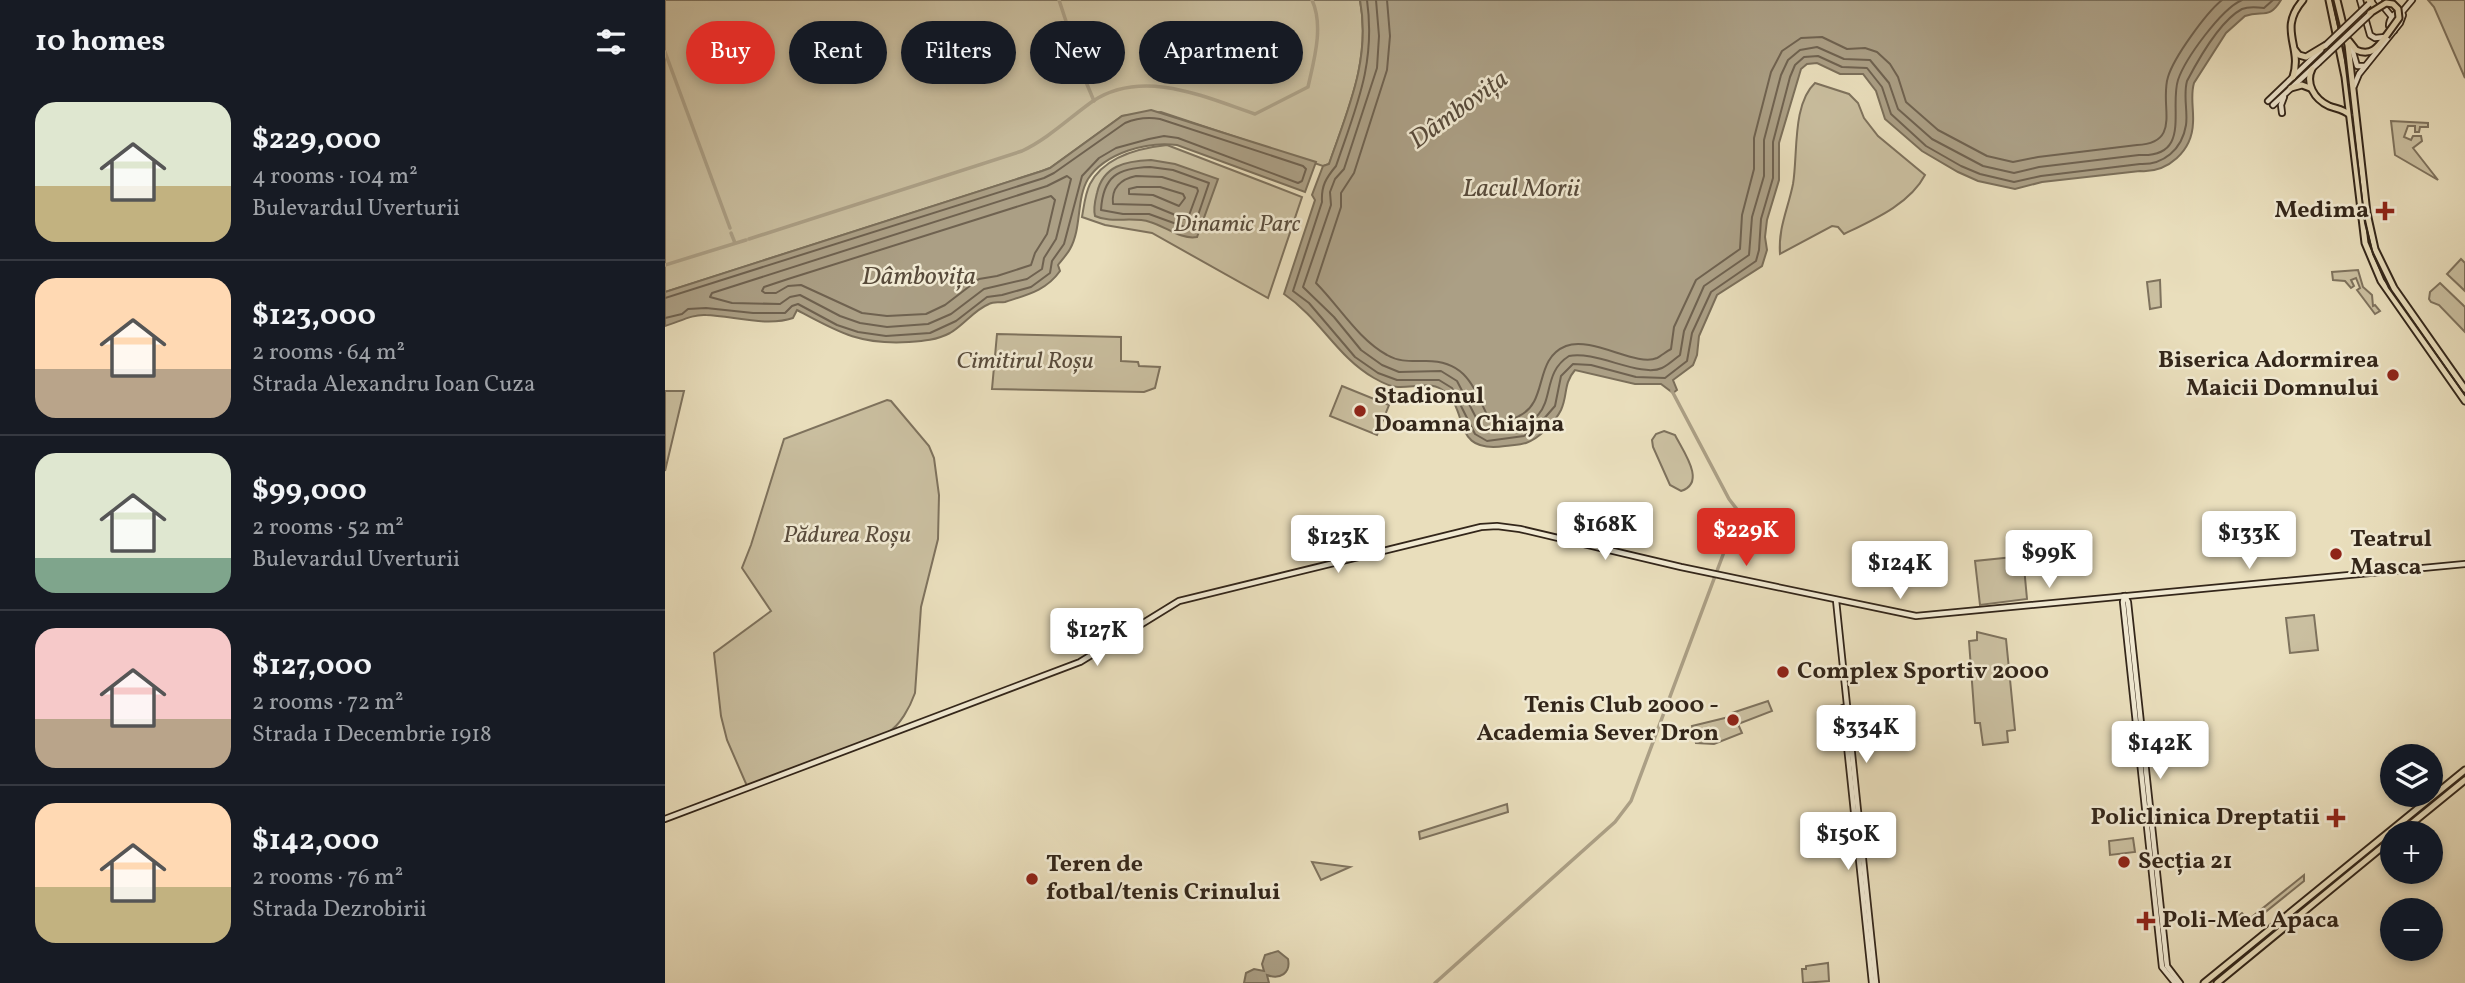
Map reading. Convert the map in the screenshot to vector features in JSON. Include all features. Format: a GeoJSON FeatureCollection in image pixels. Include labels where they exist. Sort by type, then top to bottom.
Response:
{"type":"FeatureCollection","features":[{"type":"Feature","properties":{"kind":"main road"},"geometry":{"type":"LineString","coordinates":[[2293,77],[2296,66],[2291,19],[2303,0]]}},
{"type":"Feature","properties":{"kind":"main road"},"geometry":{"type":"LineString","coordinates":[[2337,0],[2349,46],[2369,223],[2379,260],[2394,288],[2465,389]]}},
{"type":"Feature","properties":{"kind":"main road"},"geometry":{"type":"LineString","coordinates":[[2360,0],[2369,33],[2375,38],[2386,36]]}},
{"type":"Feature","properties":{"kind":"main road"},"geometry":{"type":"LineString","coordinates":[[2273,105],[2384,0]]}},
{"type":"Feature","properties":{"kind":"main road"},"geometry":{"type":"LineString","coordinates":[[2394,31],[2389,24],[2392,16],[2402,12],[2412,0]]}},
{"type":"Feature","properties":{"kind":"main road"},"geometry":{"type":"LineString","coordinates":[[2328,1],[2338,36],[2347,94],[2365,243],[2381,281],[2465,401]]}},
{"type":"Feature","properties":{"kind":"main road"},"geometry":{"type":"LineString","coordinates":[[2268,101],[2373,1],[2392,16]]}},
{"type":"Feature","properties":{"kind":"main road"},"geometry":{"type":"LineString","coordinates":[[2347,38],[2355,49],[2365,53],[2376,49],[2399,18],[2398,9],[2393,4],[2386,3],[2370,13]]}},
{"type":"Feature","properties":{"kind":"main road"},"geometry":{"type":"LineString","coordinates":[[2354,86],[2359,74],[2403,19],[2402,12]]}},
{"type":"Feature","properties":{"kind":"main road"},"geometry":{"type":"LineString","coordinates":[[2294,48],[2299,55],[2307,57],[2326,45]]}},
{"type":"Feature","properties":{"kind":"main road"},"geometry":{"type":"LineString","coordinates":[[2349,46],[2357,66],[2366,66]]}},
{"type":"Feature","properties":{"kind":"main road"},"geometry":{"type":"LineString","coordinates":[[2310,88],[2308,79],[2312,69]]}},
{"type":"Feature","properties":{"kind":"main road"},"geometry":{"type":"LineString","coordinates":[[2282,113],[2281,102],[2289,90],[2302,85],[2310,88],[2327,105],[2350,115]]}},
{"type":"Feature","properties":{"kind":"main road"},"geometry":{"type":"LineString","coordinates":[[2336,107],[2343,102],[2347,94]]}},
{"type":"Feature","properties":{"kind":"main road"},"geometry":{"type":"LineString","coordinates":[[665,818],[1088,659],[1167,607],[1185,599],[1491,526],[1505,526],[1708,573],[1922,617],[2465,564]]}},
{"type":"Feature","properties":{"kind":"main road"},"geometry":{"type":"LineString","coordinates":[[2124,596],[2162,967],[2175,983]]}},
{"type":"Feature","properties":{"kind":"main road"},"geometry":{"type":"LineString","coordinates":[[1836,600],[1874,983]]}},
{"type":"Feature","properties":{"kind":"main road"},"geometry":{"type":"LineString","coordinates":[[2204,983],[2465,770]]}},
{"type":"Feature","properties":{"kind":"main road"},"geometry":{"type":"LineString","coordinates":[[2414,821],[2465,779]]}},
{"type":"Feature","properties":{"kind":"main road"},"geometry":{"type":"LineString","coordinates":[[2147,806],[2167,966],[2180,983]]}},
{"type":"Feature","properties":{"kind":"main road"},"geometry":{"type":"LineString","coordinates":[[2217,983],[2380,849]]}},
{"type":"Feature","properties":{"kind":"green space"},"geometry":{"type":"Polygon","coordinates":[[[665,0],[1360,0],[1363,22],[1360,63],[1356,84],[1329,164],[1323,166],[1161,112],[1122,116],[1050,168],[665,292],[665,0]]]}},
{"type":"Feature","properties":{"kind":"green space"},"geometry":{"type":"Polygon","coordinates":[[[2428,0],[2465,0],[2465,78],[2434,7],[2428,0]]]}},
{"type":"Feature","properties":{"kind":"green space"},"geometry":{"type":"Polygon","coordinates":[[[1815,83],[1849,94],[1858,103],[1864,118],[1878,136],[1925,175],[1900,203],[1878,217],[1844,234],[1838,227],[1832,226],[1780,254],[1782,227],[1793,184],[1799,117],[1808,92],[1815,83]]]}},
{"type":"Feature","properties":{"kind":"green space"},"geometry":{"type":"Polygon","coordinates":[[[2391,121],[2428,123],[2428,127],[2420,127],[2419,132],[2415,132],[2415,126],[2408,126],[2404,137],[2411,140],[2413,136],[2421,136],[2422,141],[2413,148],[2438,180],[2395,155],[2391,121]]]}},
{"type":"Feature","properties":{"kind":"green space","name":"Dinamic Parc"},"geometry":{"type":"Polygon","coordinates":[[[1167,145],[1302,197],[1268,298],[1152,233],[1105,225],[1082,217],[1088,188],[1104,167],[1134,152],[1167,145]]]}},
{"type":"Feature","properties":{"kind":"green space"},"geometry":{"type":"Polygon","coordinates":[[[2461,259],[2465,263],[2465,291],[2447,274],[2461,259]]]}},
{"type":"Feature","properties":{"kind":"green space"},"geometry":{"type":"Polygon","coordinates":[[[2358,270],[2363,287],[2372,295],[2373,306],[2380,311],[2375,314],[2357,290],[2360,288],[2356,278],[2351,280],[2354,286],[2351,288],[2345,281],[2333,280],[2332,272],[2358,270]]]}},
{"type":"Feature","properties":{"kind":"green space"},"geometry":{"type":"Polygon","coordinates":[[[2160,280],[2161,307],[2150,309],[2147,282],[2160,280]]]}},
{"type":"Feature","properties":{"kind":"green space"},"geometry":{"type":"Polygon","coordinates":[[[2440,283],[2465,307],[2465,332],[2439,305],[2429,299],[2430,292],[2440,283]]]}},
{"type":"Feature","properties":{"kind":"green space","name":"Cimitirul Roșu"},"geometry":{"type":"Polygon","coordinates":[[[997,334],[1121,337],[1121,361],[1138,362],[1139,366],[1160,367],[1155,388],[1144,392],[992,389],[997,334]]]}},
{"type":"Feature","properties":{"kind":"green space","name":"Stadionul Doamna Chiajna"},"geometry":{"type":"Polygon","coordinates":[[[1342,386],[1389,405],[1377,435],[1330,416],[1342,386]]]}},
{"type":"Feature","properties":{"kind":"green space"},"geometry":{"type":"Polygon","coordinates":[[[665,391],[684,391],[665,471],[665,391]]]}},
{"type":"Feature","properties":{"kind":"green space","name":"Pădurea Roșu"},"geometry":{"type":"Polygon","coordinates":[[[887,400],[891,401],[929,446],[934,458],[939,495],[938,539],[921,607],[915,693],[904,716],[887,733],[747,786],[727,740],[721,716],[714,653],[771,611],[742,568],[784,439],[887,400]]]}},
{"type":"Feature","properties":{"kind":"green space"},"geometry":{"type":"Polygon","coordinates":[[[1664,431],[1675,435],[1691,466],[1692,481],[1689,487],[1681,491],[1670,485],[1653,447],[1652,440],[1656,434],[1664,431]]]}},
{"type":"Feature","properties":{"kind":"green space"},"geometry":{"type":"Polygon","coordinates":[[[2023,556],[2027,599],[1980,605],[1975,561],[2023,556]]]}},
{"type":"Feature","properties":{"kind":"green space"},"geometry":{"type":"Polygon","coordinates":[[[2314,615],[2318,650],[2290,653],[2286,618],[2314,615]]]}},
{"type":"Feature","properties":{"kind":"green space"},"geometry":{"type":"Polygon","coordinates":[[[1977,632],[2006,639],[2015,730],[2007,731],[2008,742],[1983,745],[1980,723],[1975,723],[1969,641],[1977,640],[1977,632]]]}},
{"type":"Feature","properties":{"kind":"green space","name":"Tenis Club 2000 - Academia Sever Dron"},"geometry":{"type":"Polygon","coordinates":[[[1768,701],[1772,711],[1738,724],[1742,733],[1714,744],[1696,743],[1692,726],[1733,716],[1732,713],[1768,701]]]}},
{"type":"Feature","properties":{"kind":"green space"},"geometry":{"type":"Polygon","coordinates":[[[1507,804],[1508,812],[1420,839],[1419,832],[1507,804]]]}},
{"type":"Feature","properties":{"kind":"green space"},"geometry":{"type":"Polygon","coordinates":[[[2133,838],[2135,852],[2110,855],[2109,841],[2133,838]]]}},
{"type":"Feature","properties":{"kind":"green space"},"geometry":{"type":"Polygon","coordinates":[[[1312,862],[1350,867],[1321,880],[1312,862]]]}},
{"type":"Feature","properties":{"kind":"green space"},"geometry":{"type":"Polygon","coordinates":[[[2304,875],[2304,881],[2248,926],[2240,926],[2239,915],[2242,913],[2248,920],[2304,875]]]}},
{"type":"Feature","properties":{"kind":"green space"},"geometry":{"type":"Polygon","coordinates":[[[1828,963],[1829,981],[1803,983],[1802,969],[1828,963]]]}},
{"type":"Feature","properties":{"kind":"water","name":"Lacul Morii"},"geometry":{"type":"Polygon","coordinates":[[[1360,0],[2281,0],[2269,12],[2245,16],[2226,33],[2194,83],[2192,133],[2188,143],[2169,164],[2150,171],[2042,182],[2015,189],[1978,181],[1922,151],[1885,119],[1876,91],[1863,74],[1840,74],[1817,63],[1807,64],[1801,69],[1779,143],[1779,180],[1767,220],[1767,250],[1762,266],[1717,295],[1699,336],[1693,365],[1673,380],[1677,390],[1673,393],[1661,384],[1635,384],[1575,370],[1569,380],[1561,410],[1542,434],[1524,444],[1487,447],[1475,443],[1468,436],[1456,407],[1441,389],[1426,386],[1395,387],[1374,378],[1349,359],[1297,304],[1284,294],[1315,200],[1312,195],[1323,166],[1329,164],[1356,83],[1362,43],[1360,0]]]}},
{"type":"Feature","properties":{"kind":"water","name":"Dâmbovița"},"geometry":{"type":"Polygon","coordinates":[[[1151,110],[1316,162],[1305,192],[1177,145],[1140,147],[1105,162],[1088,179],[1082,195],[1074,241],[1058,265],[1060,271],[1054,278],[1042,288],[1028,294],[984,307],[945,335],[914,342],[862,339],[837,331],[797,310],[793,318],[783,320],[761,321],[701,315],[665,326],[665,292],[1042,171],[1122,116],[1151,110]]]}},
{"type":"Feature","properties":{"kind":"water"},"geometry":{"type":"Polygon","coordinates":[[[1151,160],[1175,164],[1218,179],[1197,237],[1185,236],[1143,220],[1095,216],[1100,184],[1110,171],[1124,164],[1151,160]]]}},
{"type":"Feature","properties":{"kind":"water"},"geometry":{"type":"Polygon","coordinates":[[[1278,951],[1288,959],[1286,972],[1276,977],[1267,975],[1269,983],[1244,983],[1246,973],[1254,969],[1264,971],[1262,964],[1265,955],[1278,951]]]}},
{"type":"Feature","properties":{"kind":"waterway"},"geometry":{"type":"LineString","coordinates":[[1059,0],[1066,21]]}},
{"type":"Feature","properties":{"kind":"waterway"},"geometry":{"type":"LineString","coordinates":[[749,239],[1022,151],[1050,134],[1093,101],[1112,91],[1153,86],[1174,89],[1255,114],[1308,87],[1318,32],[1312,0]]}},
{"type":"Feature","properties":{"kind":"waterway"},"geometry":{"type":"LineString","coordinates":[[665,52],[730,228]]}},
{"type":"Feature","properties":{"kind":"waterway"},"geometry":{"type":"LineString","coordinates":[[1087,84],[1094,101]]}},
{"type":"Feature","properties":{"kind":"waterway"},"geometry":{"type":"LineString","coordinates":[[731,233],[735,243]]}},
{"type":"Feature","properties":{"kind":"waterway"},"geometry":{"type":"LineString","coordinates":[[665,265],[746,240]]}},
{"type":"Feature","properties":{"kind":"waterway"},"geometry":{"type":"LineString","coordinates":[[1435,983],[1615,822],[1631,801],[1739,512],[1729,499],[1672,391]]}},
{"type":"Feature","properties":{"kind":"tram line"},"geometry":{"type":"LineString","coordinates":[[2332,0],[2344,52],[2365,223],[2373,254],[2389,288],[2465,395]]}},
{"type":"Feature","properties":{"kind":"place","name":"Medima"},"geometry":{"type":"Point","coordinates":[2385,211]}},
{"type":"Feature","properties":{"kind":"place","name":"Biserica Adormirea Maicii Domnului"},"geometry":{"type":"Point","coordinates":[2393,375]}},
{"type":"Feature","properties":{"kind":"place","name":"Stadionul Doamna Chiajna"},"geometry":{"type":"Point","coordinates":[1360,411]}},
{"type":"Feature","properties":{"kind":"place","name":"Teatrul Masca"},"geometry":{"type":"Point","coordinates":[2336,554]}},
{"type":"Feature","properties":{"kind":"place","name":"Complex Sportiv 2000"},"geometry":{"type":"Point","coordinates":[1783,672]}},
{"type":"Feature","properties":{"kind":"place","name":"Tenis Club 2000 - Academia Sever Dron"},"geometry":{"type":"Point","coordinates":[1733,720]}},
{"type":"Feature","properties":{"kind":"place","name":"Policlinica Dreptatii"},"geometry":{"type":"Point","coordinates":[2336,818]}},
{"type":"Feature","properties":{"kind":"place","name":"Secția 21"},"geometry":{"type":"Point","coordinates":[2124,862]}},
{"type":"Feature","properties":{"kind":"place","name":"Teren de fotbal/tenis Crinului"},"geometry":{"type":"Point","coordinates":[1032,879]}},
{"type":"Feature","properties":{"kind":"place","name":"Poli-Med Apaca"},"geometry":{"type":"Point","coordinates":[2146,921]}}]}
